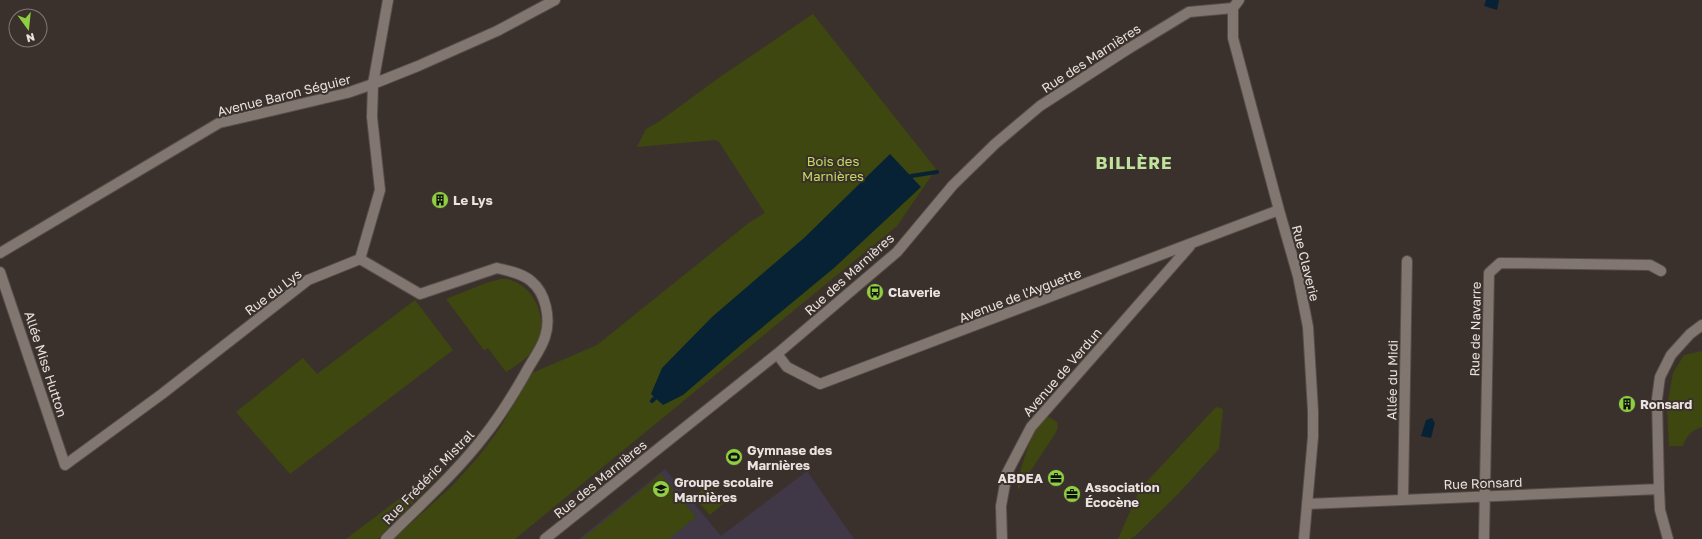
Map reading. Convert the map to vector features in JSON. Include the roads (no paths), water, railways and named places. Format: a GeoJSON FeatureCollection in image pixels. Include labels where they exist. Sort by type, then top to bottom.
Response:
{"type":"FeatureCollection","features":[{"type":"Feature","properties":{"kind":"street"},"geometry":{"type":"LineString","coordinates":[[360,259],[380,190],[372,117],[373,84],[388,0]]}},
{"type":"Feature","properties":{"kind":"street","name":"Avenue Baron Séguier"},"geometry":{"type":"LineString","coordinates":[[0,253],[219,123],[347,93],[373,84],[497,31],[555,0]]}},
{"type":"Feature","properties":{"kind":"street","name":"Rue Claverie"},"geometry":{"type":"LineString","coordinates":[[1236,4],[1233,38],[1278,210],[1298,276],[1308,327],[1313,437],[1304,539]]}},
{"type":"Feature","properties":{"kind":"street","name":"Rue des Marnières"},"geometry":{"type":"LineString","coordinates":[[545,539],[777,354],[897,252],[953,185],[995,144],[1040,106],[1128,49],[1189,12],[1236,4]]}},
{"type":"Feature","properties":{"kind":"street","name":"Avenue de l'Ayguette"},"geometry":{"type":"LineString","coordinates":[[777,354],[787,367],[820,384],[1278,210]]}},
{"type":"Feature","properties":{"kind":"street","name":"Avenue de Verdun"},"geometry":{"type":"LineString","coordinates":[[1002,539],[1001,506],[1007,473],[1031,427],[1191,244]]}},
{"type":"Feature","properties":{"kind":"street","name":"Rue du Lys"},"geometry":{"type":"LineString","coordinates":[[65,465],[162,394],[308,280],[360,259]]}},
{"type":"Feature","properties":{"kind":"street","name":"Rue Frédéric Mistral"},"geometry":{"type":"LineString","coordinates":[[360,259],[420,294],[497,268],[510,271],[531,280],[539,289],[547,314],[548,324],[541,346],[503,410],[485,435],[461,464],[386,539]]}},
{"type":"Feature","properties":{"kind":"street","name":"Allée du Midi"},"geometry":{"type":"LineString","coordinates":[[1403,499],[1407,261]]}},
{"type":"Feature","properties":{"kind":"street","name":"Rue de Navarre"},"geometry":{"type":"LineString","coordinates":[[1484,539],[1489,273],[1500,263],[1650,265],[1661,271]]}},
{"type":"Feature","properties":{"kind":"street","name":"Allée Miss Hutton"},"geometry":{"type":"LineString","coordinates":[[0,272],[65,465]]}},
{"type":"Feature","properties":{"kind":"street"},"geometry":{"type":"LineString","coordinates":[[1668,539],[1660,510],[1657,399],[1660,377],[1670,355],[1690,334],[1702,325]]}},
{"type":"Feature","properties":{"kind":"street","name":"Rue Ronsard"},"geometry":{"type":"LineString","coordinates":[[1308,504],[1659,489]]}},
{"type":"Feature","properties":{"kind":"water"},"geometry":{"type":"Polygon","coordinates":[[[1486,0],[1499,0],[1497,10],[1484,6],[1486,0]]]}},
{"type":"Feature","properties":{"kind":"water"},"geometry":{"type":"Polygon","coordinates":[[[890,154],[921,187],[834,268],[683,395],[663,405],[651,394],[662,368],[712,317],[804,238],[890,154]]]}},
{"type":"Feature","properties":{"kind":"water"},"geometry":{"type":"Polygon","coordinates":[[[1432,418],[1435,423],[1431,438],[1421,436],[1426,420],[1432,418]]]}},
{"type":"Feature","properties":{"kind":"waterway"},"geometry":{"type":"LineString","coordinates":[[907,178],[937,172]]}},
{"type":"Feature","properties":{"kind":"waterway"},"geometry":{"type":"LineString","coordinates":[[652,401],[659,394]]}},
{"type":"Feature","properties":{"kind":"place","name":"Le Lys"},"geometry":{"type":"Point","coordinates":[440,200]}},
{"type":"Feature","properties":{"kind":"place","name":"Claverie"},"geometry":{"type":"Point","coordinates":[875,292]}},
{"type":"Feature","properties":{"kind":"place","name":"Ronsard"},"geometry":{"type":"Point","coordinates":[1627,404]}},
{"type":"Feature","properties":{"kind":"place","name":"Gymnase des Marnières"},"geometry":{"type":"Point","coordinates":[734,457]}},
{"type":"Feature","properties":{"kind":"place","name":"ABDEA"},"geometry":{"type":"Point","coordinates":[1056,478]}},
{"type":"Feature","properties":{"kind":"place","name":"Groupe scolaire Marnières"},"geometry":{"type":"Point","coordinates":[661,489]}},
{"type":"Feature","properties":{"kind":"place","name":"Association Écocène"},"geometry":{"type":"Point","coordinates":[1072,494]}},
{"type":"Feature","properties":{"kind":"district","name":"BILLÈRE"},"geometry":{"type":"Point","coordinates":[1134,162]}},
{"type":"Feature","properties":{"kind":"park label","name":"Bois des Marnières"},"geometry":{"type":"Point","coordinates":[833,168]}}]}
